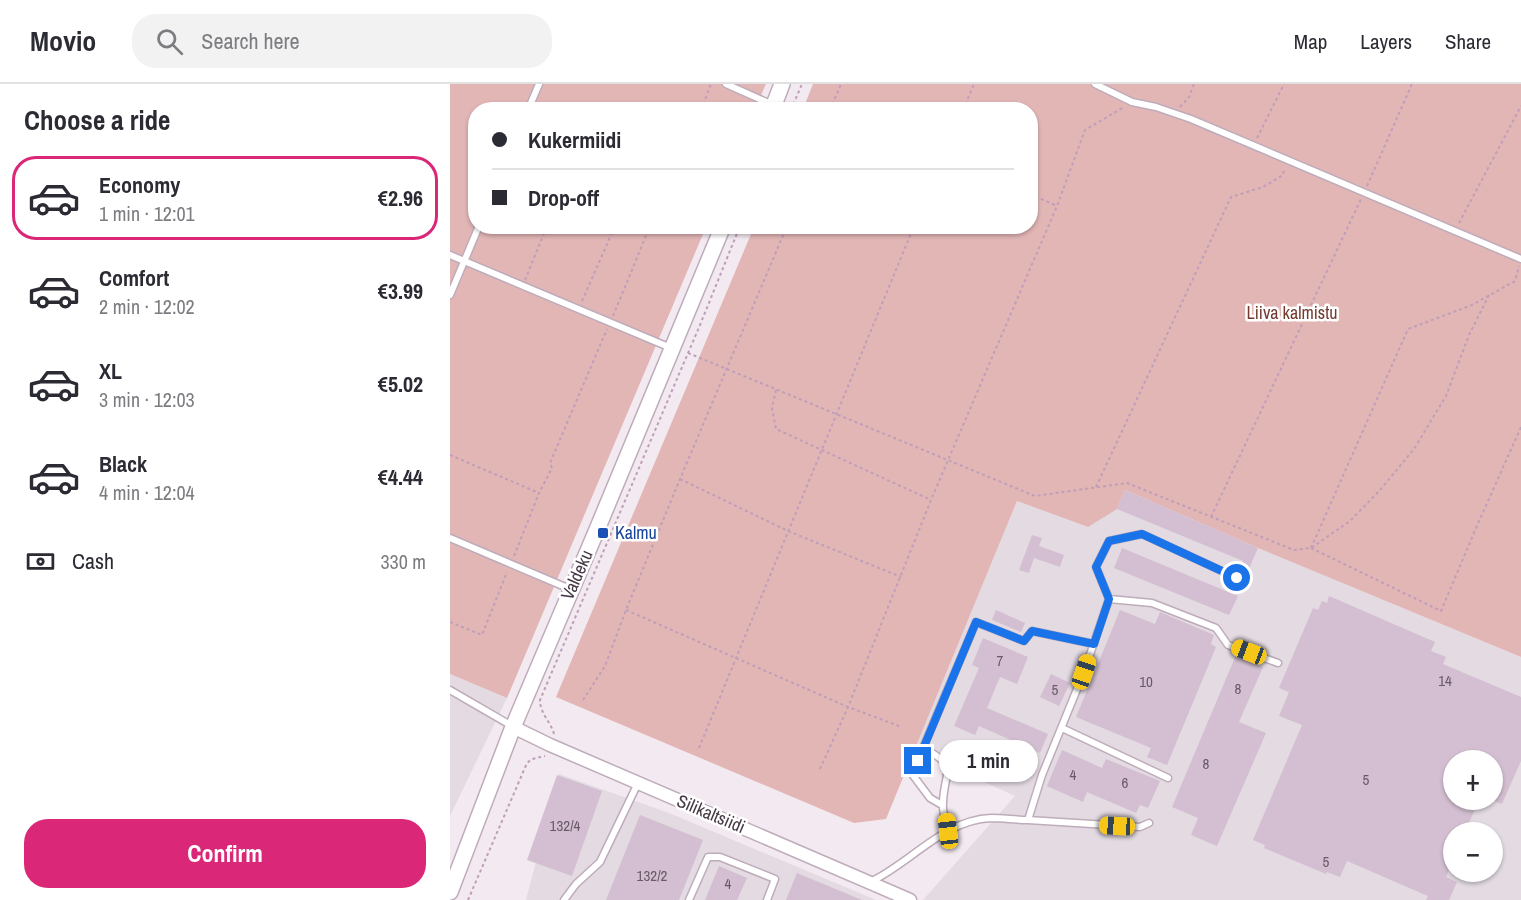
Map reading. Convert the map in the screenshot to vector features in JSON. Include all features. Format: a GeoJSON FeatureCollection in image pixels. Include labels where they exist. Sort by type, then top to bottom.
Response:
{"type":"FeatureCollection","features":[{"type":"Feature","properties":{"kind":"street"},"geometry":{"type":"LineString","coordinates":[[774,102],[782,84]]}},
{"type":"Feature","properties":{"kind":"street","name":"Valdeku"},"geometry":{"type":"LineString","coordinates":[[450,892],[513,727],[720,234]]}},
{"type":"Feature","properties":{"kind":"street","name":"Silikaltsiidi"},"geometry":{"type":"LineString","coordinates":[[513,727],[910,900]]}},
{"type":"Feature","properties":{"kind":"lane"},"geometry":{"type":"LineString","coordinates":[[531,102],[539,84]]}},
{"type":"Feature","properties":{"kind":"lane"},"geometry":{"type":"LineString","coordinates":[[726,84],[762,102]]}},
{"type":"Feature","properties":{"kind":"lane"},"geometry":{"type":"LineString","coordinates":[[1095,84],[1132,102],[1174,114],[1253,146],[1521,259]]}},
{"type":"Feature","properties":{"kind":"lane"},"geometry":{"type":"LineString","coordinates":[[450,295],[476,234]]}},
{"type":"Feature","properties":{"kind":"lane"},"geometry":{"type":"LineString","coordinates":[[450,255],[672,348]]}},
{"type":"Feature","properties":{"kind":"lane"},"geometry":{"type":"LineString","coordinates":[[1028,820],[1042,776],[1094,644],[1109,599],[1096,567],[1109,541],[1142,534],[1237,578]]}},
{"type":"Feature","properties":{"kind":"lane"},"geometry":{"type":"LineString","coordinates":[[450,538],[571,589]]}},
{"type":"Feature","properties":{"kind":"lane"},"geometry":{"type":"LineString","coordinates":[[1109,599],[1152,603],[1216,628],[1228,645],[1278,663]]}},
{"type":"Feature","properties":{"kind":"lane"},"geometry":{"type":"LineString","coordinates":[[942,805],[930,798],[912,774],[976,622],[1024,641],[1032,631],[1094,644]]}},
{"type":"Feature","properties":{"kind":"lane"},"geometry":{"type":"LineString","coordinates":[[450,690],[513,727]]}},
{"type":"Feature","properties":{"kind":"lane"},"geometry":{"type":"LineString","coordinates":[[1062,728],[1168,778]]}},
{"type":"Feature","properties":{"kind":"lane"},"geometry":{"type":"LineString","coordinates":[[923,748],[945,761],[948,772],[942,805],[948,831]]}},
{"type":"Feature","properties":{"kind":"lane"},"geometry":{"type":"LineString","coordinates":[[564,900],[576,884],[600,862],[639,783]]}},
{"type":"Feature","properties":{"kind":"lane"},"geometry":{"type":"LineString","coordinates":[[870,882],[948,831],[966,823],[990,818],[1140,827],[1149,823]]}},
{"type":"Feature","properties":{"kind":"lane"},"geometry":{"type":"LineString","coordinates":[[689,900],[708,857],[720,856],[775,879],[767,900]]}},
{"type":"Feature","properties":{"kind":"path"},"geometry":{"type":"LineString","coordinates":[[704,102],[711,84]]}},
{"type":"Feature","properties":{"kind":"path"},"geometry":{"type":"LineString","coordinates":[[794,102],[802,84]]}},
{"type":"Feature","properties":{"kind":"path"},"geometry":{"type":"LineString","coordinates":[[832,102],[841,84]]}},
{"type":"Feature","properties":{"kind":"path"},"geometry":{"type":"LineString","coordinates":[[966,102],[974,84]]}},
{"type":"Feature","properties":{"kind":"path"},"geometry":{"type":"LineString","coordinates":[[1174,114],[1189,98],[1194,84]]}},
{"type":"Feature","properties":{"kind":"path"},"geometry":{"type":"LineString","coordinates":[[1253,146],[1284,84]]}},
{"type":"Feature","properties":{"kind":"path"},"geometry":{"type":"LineString","coordinates":[[1211,517],[1341,237],[1364,193],[1412,84]]}},
{"type":"Feature","properties":{"kind":"path"},"geometry":{"type":"LineString","coordinates":[[820,769],[848,707],[931,500],[1056,206],[1085,130],[1132,102]]}},
{"type":"Feature","properties":{"kind":"path"},"geometry":{"type":"LineString","coordinates":[[1455,231],[1521,106]]}},
{"type":"Feature","properties":{"kind":"path"},"geometry":{"type":"LineString","coordinates":[[1096,487],[1231,197],[1263,187],[1283,176],[1284,159]]}},
{"type":"Feature","properties":{"kind":"path"},"geometry":{"type":"LineString","coordinates":[[1038,198],[1056,206]]}},
{"type":"Feature","properties":{"kind":"path"},"geometry":{"type":"LineString","coordinates":[[523,285],[544,234]]}},
{"type":"Feature","properties":{"kind":"path"},"geometry":{"type":"LineString","coordinates":[[578,309],[611,234]]}},
{"type":"Feature","properties":{"kind":"path"},"geometry":{"type":"LineString","coordinates":[[450,622],[482,635],[539,493],[552,468],[550,463],[647,234]]}},
{"type":"Feature","properties":{"kind":"path"},"geometry":{"type":"LineString","coordinates":[[553,739],[553,730],[543,714],[540,700],[737,234]]}},
{"type":"Feature","properties":{"kind":"path"},"geometry":{"type":"LineString","coordinates":[[583,700],[605,666],[680,479],[784,234]]}},
{"type":"Feature","properties":{"kind":"path"},"geometry":{"type":"LineString","coordinates":[[699,748],[911,234]]}},
{"type":"Feature","properties":{"kind":"path"},"geometry":{"type":"LineString","coordinates":[[1311,548],[1408,329],[1453,313],[1515,281],[1521,259]]}},
{"type":"Feature","properties":{"kind":"path"},"geometry":{"type":"LineString","coordinates":[[688,353],[1035,496],[1127,483],[1294,550],[1311,548],[1350,521],[1380,490],[1414,449],[1446,396],[1469,335],[1489,295]]}},
{"type":"Feature","properties":{"kind":"path"},"geometry":{"type":"LineString","coordinates":[[776,390],[772,408],[776,429],[822,448],[931,500]]}},
{"type":"Feature","properties":{"kind":"path"},"geometry":{"type":"LineString","coordinates":[[1311,548],[1441,611],[1521,427]]}},
{"type":"Feature","properties":{"kind":"path"},"geometry":{"type":"LineString","coordinates":[[450,455],[539,493]]}},
{"type":"Feature","properties":{"kind":"path"},"geometry":{"type":"LineString","coordinates":[[680,479],[788,531],[901,577]]}},
{"type":"Feature","properties":{"kind":"path"},"geometry":{"type":"LineString","coordinates":[[626,610],[848,707],[900,726]]}},
{"type":"Feature","properties":{"kind":"path"},"geometry":{"type":"LineString","coordinates":[[468,900],[527,763],[532,759],[542,757],[547,752]]}},
{"type":"Feature","properties":{"kind":"shaded area"},"geometry":{"type":"Polygon","coordinates":[[[1125,490],[1521,657],[1521,900],[923,900],[1015,796],[914,750],[1017,501],[1088,527],[1125,490]]]}},
{"type":"Feature","properties":{"kind":"shaded area"},"geometry":{"type":"Polygon","coordinates":[[[450,674],[507,698],[450,816],[450,674]]]}},
{"type":"Feature","properties":{"kind":"shaded area"},"geometry":{"type":"Polygon","coordinates":[[[559,774],[669,813],[876,900],[526,900],[559,774]]]}},
{"type":"Feature","properties":{"kind":"green space"},"geometry":{"type":"Polygon","coordinates":[[[450,84],[766,84],[758,102],[468,102],[468,234],[703,234],[507,698],[450,674],[450,84]]]}},
{"type":"Feature","properties":{"kind":"green space","name":"Liiva kalmistu"},"geometry":{"type":"Polygon","coordinates":[[[813,84],[1521,84],[1521,657],[1125,490],[1117,509],[1088,527],[1017,501],[886,819],[854,823],[556,697],[751,234],[1038,234],[1038,102],[806,102],[813,84]]]}},
{"type":"Feature","properties":{"kind":"building"},"geometry":{"type":"Polygon","coordinates":[[[1125,490],[1258,548],[1247,573],[1239,570],[1243,561],[1117,509],[1125,490]]]}},
{"type":"Feature","properties":{"kind":"building"},"geometry":{"type":"Polygon","coordinates":[[[1032,535],[1042,538],[1039,546],[1064,555],[1060,567],[1034,558],[1029,573],[1019,570],[1032,535]]]}},
{"type":"Feature","properties":{"kind":"building"},"geometry":{"type":"Polygon","coordinates":[[[1122,548],[1238,596],[1229,615],[1114,568],[1122,548]]]}},
{"type":"Feature","properties":{"kind":"building"},"geometry":{"type":"Polygon","coordinates":[[[1329,596],[1435,642],[1431,651],[1446,657],[1443,664],[1521,697],[1521,761],[1503,802],[1503,750],[1443,750],[1443,810],[1475,810],[1469,822],[1443,822],[1443,882],[1457,882],[1449,900],[1426,900],[1428,896],[1347,861],[1340,877],[1327,872],[1326,874],[1264,848],[1265,845],[1253,840],[1302,725],[1279,716],[1289,692],[1279,688],[1313,608],[1318,610],[1322,601],[1327,603],[1329,596]]]}},
{"type":"Feature","properties":{"kind":"building"},"geometry":{"type":"Polygon","coordinates":[[[996,610],[1025,623],[1021,632],[992,620],[996,610]]]}},
{"type":"Feature","properties":{"kind":"building"},"geometry":{"type":"Polygon","coordinates":[[[1120,610],[1155,624],[1160,612],[1214,635],[1211,644],[1216,647],[1167,765],[1147,757],[1151,748],[1076,717],[1120,610]]]}},
{"type":"Feature","properties":{"kind":"building"},"geometry":{"type":"Polygon","coordinates":[[[983,638],[1028,657],[1017,684],[1000,677],[987,708],[1048,734],[1040,753],[979,726],[975,735],[954,726],[979,668],[972,665],[983,638]]]}},
{"type":"Feature","properties":{"kind":"building"},"geometry":{"type":"Polygon","coordinates":[[[1236,655],[1263,667],[1239,722],[1266,733],[1217,846],[1191,835],[1198,818],[1172,807],[1236,655]]]}},
{"type":"Feature","properties":{"kind":"building"},"geometry":{"type":"Polygon","coordinates":[[[1051,674],[1070,683],[1059,706],[1040,697],[1051,674]]]}},
{"type":"Feature","properties":{"kind":"building"},"geometry":{"type":"Polygon","coordinates":[[[1062,750],[1102,768],[1106,759],[1160,781],[1148,808],[1140,805],[1136,813],[1087,792],[1083,802],[1047,786],[1062,750]]]}},
{"type":"Feature","properties":{"kind":"building"},"geometry":{"type":"Polygon","coordinates":[[[557,775],[602,791],[572,876],[527,860],[557,775]]]}},
{"type":"Feature","properties":{"kind":"building"},"geometry":{"type":"Polygon","coordinates":[[[640,815],[703,840],[679,900],[606,900],[640,815]]]}},
{"type":"Feature","properties":{"kind":"building"},"geometry":{"type":"Polygon","coordinates":[[[719,866],[747,878],[737,900],[705,900],[719,866]]]}},
{"type":"Feature","properties":{"kind":"building"},"geometry":{"type":"Polygon","coordinates":[[[797,873],[862,900],[786,900],[797,873]]]}},
{"type":"Feature","properties":{"kind":"place","name":"Kalmu"},"geometry":{"type":"Point","coordinates":[603,533]}},
{"type":"Feature","properties":{"kind":"route"},"geometry":{"type":"LineString","coordinates":[[918,761],[976,622],[1024,641],[1032,631],[1094,644],[1109,599],[1096,567],[1109,541],[1142,534],[1237,578]]}}]}
